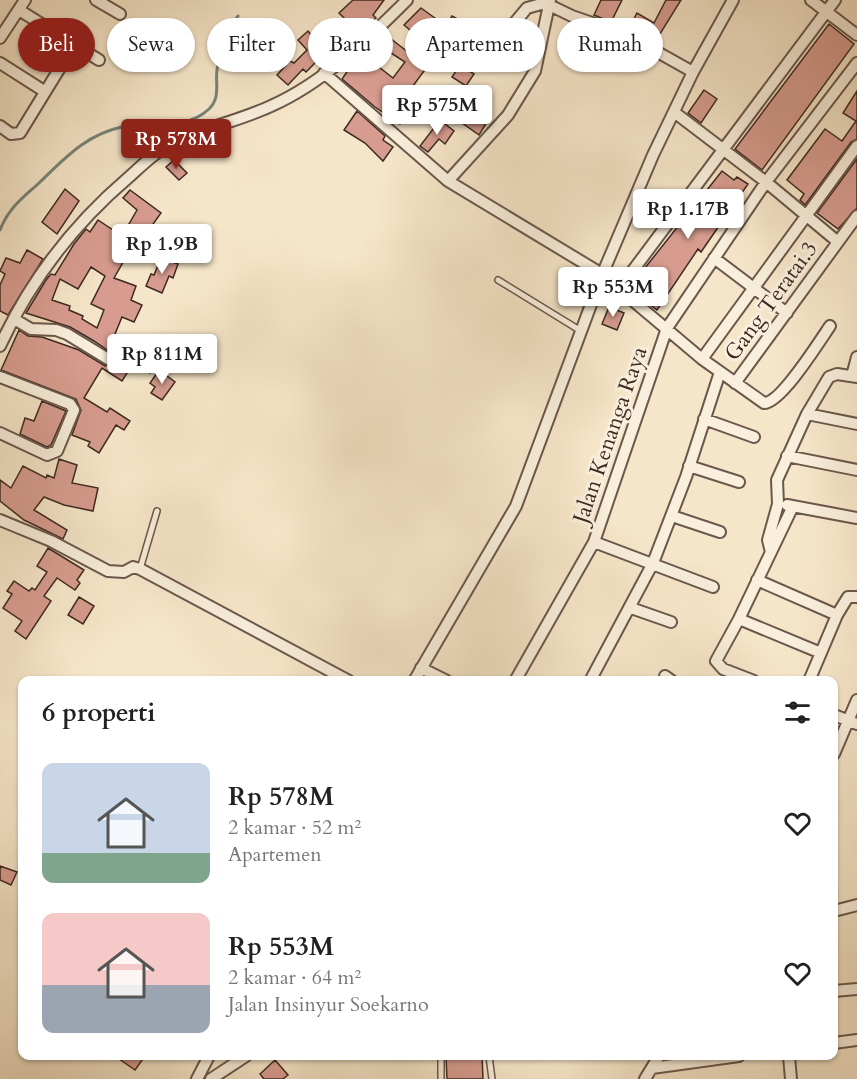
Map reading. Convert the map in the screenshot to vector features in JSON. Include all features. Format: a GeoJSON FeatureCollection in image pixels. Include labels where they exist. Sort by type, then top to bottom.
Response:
{"type":"FeatureCollection","features":[{"type":"Feature","properties":{"kind":"street"},"geometry":{"type":"LineString","coordinates":[[0,38],[25,0]]}},
{"type":"Feature","properties":{"kind":"street"},"geometry":{"type":"LineString","coordinates":[[96,0],[120,14]]}},
{"type":"Feature","properties":{"kind":"street"},"geometry":{"type":"LineString","coordinates":[[0,346],[48,265],[91,210],[150,158],[177,142],[271,106],[324,73],[407,0]]}},
{"type":"Feature","properties":{"kind":"street"},"geometry":{"type":"LineString","coordinates":[[417,676],[516,506],[581,331],[593,269],[674,112],[686,69],[733,0]]}},
{"type":"Feature","properties":{"kind":"street"},"geometry":{"type":"LineString","coordinates":[[811,0],[857,35]]}},
{"type":"Feature","properties":{"kind":"street"},"geometry":{"type":"LineString","coordinates":[[830,326],[787,384],[769,403],[764,403],[702,359],[619,289],[835,0]]}},
{"type":"Feature","properties":{"kind":"street"},"geometry":{"type":"LineString","coordinates":[[448,181],[508,115],[535,71],[550,2]]}},
{"type":"Feature","properties":{"kind":"street"},"geometry":{"type":"LineString","coordinates":[[519,18],[527,8],[550,2],[572,16],[627,35],[686,69]]}},
{"type":"Feature","properties":{"kind":"street"},"geometry":{"type":"LineString","coordinates":[[19,10],[32,18]]}},
{"type":"Feature","properties":{"kind":"street"},"geometry":{"type":"LineString","coordinates":[[95,58],[99,60]]}},
{"type":"Feature","properties":{"kind":"street"},"geometry":{"type":"LineString","coordinates":[[0,63],[44,91]]}},
{"type":"Feature","properties":{"kind":"street","name":"Jalan Kenanga Raya"},"geometry":{"type":"LineString","coordinates":[[518,676],[594,542],[667,328],[766,182],[857,63]]}},
{"type":"Feature","properties":{"kind":"street"},"geometry":{"type":"LineString","coordinates":[[0,126],[16,135],[20,133],[56,72]]}},
{"type":"Feature","properties":{"kind":"street"},"geometry":{"type":"LineString","coordinates":[[324,73],[448,181],[593,269]]}},
{"type":"Feature","properties":{"kind":"street"},"geometry":{"type":"LineString","coordinates":[[674,112],[766,182],[838,242]]}},
{"type":"Feature","properties":{"kind":"street"},"geometry":{"type":"LineString","coordinates":[[702,359],[857,146]]}},
{"type":"Feature","properties":{"kind":"street","name":"Gang Teratai.3"},"geometry":{"type":"LineString","coordinates":[[735,383],[857,216]]}},
{"type":"Feature","properties":{"kind":"street"},"geometry":{"type":"LineString","coordinates":[[714,258],[787,313]]}},
{"type":"Feature","properties":{"kind":"street"},"geometry":{"type":"LineString","coordinates":[[14,319],[31,329],[56,330],[67,334],[108,358]]}},
{"type":"Feature","properties":{"kind":"street"},"geometry":{"type":"LineString","coordinates":[[771,552],[768,540],[778,504],[776,488],[787,456],[807,414],[829,377],[837,374],[854,377],[857,357]]}},
{"type":"Feature","properties":{"kind":"street"},"geometry":{"type":"LineString","coordinates":[[593,676],[653,563],[672,516],[720,372]]}},
{"type":"Feature","properties":{"kind":"street"},"geometry":{"type":"LineString","coordinates":[[0,377],[70,404],[74,410],[57,451],[53,454],[47,455],[0,433]]}},
{"type":"Feature","properties":{"kind":"street"},"geometry":{"type":"LineString","coordinates":[[807,414],[857,424]]}},
{"type":"Feature","properties":{"kind":"street"},"geometry":{"type":"LineString","coordinates":[[705,419],[754,436]]}},
{"type":"Feature","properties":{"kind":"street"},"geometry":{"type":"LineString","coordinates":[[787,456],[857,470]]}},
{"type":"Feature","properties":{"kind":"street"},"geometry":{"type":"LineString","coordinates":[[689,466],[739,482]]}},
{"type":"Feature","properties":{"kind":"street"},"geometry":{"type":"LineString","coordinates":[[778,504],[857,518]]}},
{"type":"Feature","properties":{"kind":"street"},"geometry":{"type":"LineString","coordinates":[[740,676],[723,669],[716,661],[740,619],[793,506]]}},
{"type":"Feature","properties":{"kind":"street"},"geometry":{"type":"LineString","coordinates":[[672,516],[720,532]]}},
{"type":"Feature","properties":{"kind":"street"},"geometry":{"type":"LineString","coordinates":[[0,520],[51,542],[108,571],[124,572],[134,567],[140,569],[340,676]]}},
{"type":"Feature","properties":{"kind":"street"},"geometry":{"type":"LineString","coordinates":[[594,542],[713,587]]}},
{"type":"Feature","properties":{"kind":"street"},"geometry":{"type":"LineString","coordinates":[[757,580],[837,615]]}},
{"type":"Feature","properties":{"kind":"street"},"geometry":{"type":"LineString","coordinates":[[811,676],[837,615],[853,597]]}},
{"type":"Feature","properties":{"kind":"street"},"geometry":{"type":"LineString","coordinates":[[631,608],[671,622]]}},
{"type":"Feature","properties":{"kind":"street"},"geometry":{"type":"LineString","coordinates":[[740,619],[821,653]]}},
{"type":"Feature","properties":{"kind":"street"},"geometry":{"type":"LineString","coordinates":[[422,668],[437,676]]}},
{"type":"Feature","properties":{"kind":"street"},"geometry":{"type":"LineString","coordinates":[[838,747],[852,722],[857,700]]}},
{"type":"Feature","properties":{"kind":"street"},"geometry":{"type":"LineString","coordinates":[[838,717],[852,722]]}},
{"type":"Feature","properties":{"kind":"street"},"geometry":{"type":"LineString","coordinates":[[838,909],[857,905]]}},
{"type":"Feature","properties":{"kind":"street"},"geometry":{"type":"LineString","coordinates":[[838,990],[857,988]]}},
{"type":"Feature","properties":{"kind":"street"},"geometry":{"type":"LineString","coordinates":[[838,1042],[857,1040]]}},
{"type":"Feature","properties":{"kind":"street"},"geometry":{"type":"LineString","coordinates":[[197,1079],[207,1060]]}},
{"type":"Feature","properties":{"kind":"street"},"geometry":{"type":"LineString","coordinates":[[212,1079],[240,1060]]}},
{"type":"Feature","properties":{"kind":"street"},"geometry":{"type":"LineString","coordinates":[[645,1079],[657,1060]]}},
{"type":"Feature","properties":{"kind":"street"},"geometry":{"type":"LineString","coordinates":[[652,1068],[710,1060]]}},
{"type":"Feature","properties":{"kind":"street"},"geometry":{"type":"LineString","coordinates":[[789,1060],[791,1079]]}},
{"type":"Feature","properties":{"kind":"lane"},"geometry":{"type":"LineString","coordinates":[[498,280],[581,331]]}},
{"type":"Feature","properties":{"kind":"lane"},"geometry":{"type":"LineString","coordinates":[[140,569],[157,511]]}},
{"type":"Feature","properties":{"kind":"lane"},"geometry":{"type":"LineString","coordinates":[[441,1060],[441,1079]]}},
{"type":"Feature","properties":{"kind":"lane"},"geometry":{"type":"LineString","coordinates":[[490,1060],[492,1079]]}},
{"type":"Feature","properties":{"kind":"building"},"geometry":{"type":"Polygon","coordinates":[[[353,0],[384,0],[373,15],[376,18],[344,18],[339,13],[353,0]]]}},
{"type":"Feature","properties":{"kind":"building"},"geometry":{"type":"Polygon","coordinates":[[[601,0],[622,0],[613,18],[601,18],[594,15],[601,0]]]}},
{"type":"Feature","properties":{"kind":"building"},"geometry":{"type":"Polygon","coordinates":[[[666,0],[681,0],[663,29],[663,18],[657,18],[666,0]]]}},
{"type":"Feature","properties":{"kind":"building"},"geometry":{"type":"Polygon","coordinates":[[[421,8],[435,18],[411,18],[421,8]]]}},
{"type":"Feature","properties":{"kind":"building"},"geometry":{"type":"Polygon","coordinates":[[[637,13],[646,18],[634,18],[637,13]]]}},
{"type":"Feature","properties":{"kind":"building"},"geometry":{"type":"Polygon","coordinates":[[[829,24],[854,44],[762,170],[735,149],[829,24]]]}},
{"type":"Feature","properties":{"kind":"building"},"geometry":{"type":"Polygon","coordinates":[[[308,31],[308,70],[306,72],[303,69],[288,85],[277,75],[280,72],[296,72],[296,61],[307,50],[298,40],[308,31]]]}},
{"type":"Feature","properties":{"kind":"building"},"geometry":{"type":"Polygon","coordinates":[[[393,40],[405,50],[405,62],[393,54],[393,40]]]}},
{"type":"Feature","properties":{"kind":"building"},"geometry":{"type":"Polygon","coordinates":[[[405,62],[405,72],[423,72],[407,94],[417,100],[400,124],[375,107],[342,79],[347,72],[385,72],[393,78],[405,62]]]}},
{"type":"Feature","properties":{"kind":"building"},"geometry":{"type":"Polygon","coordinates":[[[455,72],[474,74],[466,86],[452,77],[455,72]]]}},
{"type":"Feature","properties":{"kind":"building"},"geometry":{"type":"Polygon","coordinates":[[[704,90],[717,99],[701,123],[688,113],[704,90]]]}},
{"type":"Feature","properties":{"kind":"building"},"geometry":{"type":"Polygon","coordinates":[[[857,91],[857,139],[851,142],[805,205],[800,200],[804,194],[787,180],[825,129],[842,141],[856,121],[843,113],[857,91]]]}},
{"type":"Feature","properties":{"kind":"building"},"geometry":{"type":"Polygon","coordinates":[[[467,108],[487,122],[479,135],[458,120],[467,108]]]}},
{"type":"Feature","properties":{"kind":"building"},"geometry":{"type":"Polygon","coordinates":[[[357,111],[385,136],[383,140],[393,147],[383,161],[365,143],[344,130],[357,111]]]}},
{"type":"Feature","properties":{"kind":"building"},"geometry":{"type":"Polygon","coordinates":[[[440,120],[454,131],[445,144],[439,139],[428,152],[420,146],[440,120]]]}},
{"type":"Feature","properties":{"kind":"building"},"geometry":{"type":"Polygon","coordinates":[[[857,159],[857,208],[838,229],[817,213],[857,159]]]}},
{"type":"Feature","properties":{"kind":"building"},"geometry":{"type":"Polygon","coordinates":[[[174,160],[187,173],[179,180],[166,167],[174,160]]]}},
{"type":"Feature","properties":{"kind":"building"},"geometry":{"type":"Polygon","coordinates":[[[722,171],[734,180],[737,177],[748,184],[701,252],[698,249],[657,310],[629,288],[722,171]]]}},
{"type":"Feature","properties":{"kind":"building"},"geometry":{"type":"Polygon","coordinates":[[[65,189],[79,201],[57,234],[42,222],[65,189]]]}},
{"type":"Feature","properties":{"kind":"building"},"geometry":{"type":"Polygon","coordinates":[[[130,190],[161,213],[141,241],[137,238],[114,278],[136,286],[131,300],[142,305],[134,322],[122,317],[115,334],[134,346],[137,340],[161,356],[150,373],[134,362],[122,381],[102,368],[84,398],[107,412],[110,408],[130,421],[124,430],[116,425],[99,453],[88,446],[90,442],[72,435],[81,410],[76,399],[1,370],[19,330],[28,336],[42,337],[79,350],[105,366],[114,363],[114,355],[70,327],[26,313],[46,280],[51,274],[55,275],[86,229],[90,232],[98,220],[122,236],[137,210],[123,198],[130,190]],[[91,267],[78,289],[60,279],[52,300],[70,306],[69,310],[83,316],[82,319],[97,328],[104,310],[91,304],[105,276],[91,267]]]}},
{"type":"Feature","properties":{"kind":"building"},"geometry":{"type":"Polygon","coordinates":[[[175,231],[196,241],[191,251],[170,241],[175,231]]]}},
{"type":"Feature","properties":{"kind":"building"},"geometry":{"type":"Polygon","coordinates":[[[27,250],[43,259],[8,315],[0,311],[0,285],[5,274],[0,271],[6,258],[20,263],[27,250]]]}},
{"type":"Feature","properties":{"kind":"building"},"geometry":{"type":"Polygon","coordinates":[[[161,258],[178,264],[173,278],[169,276],[162,293],[146,286],[151,274],[154,275],[161,258]]]}},
{"type":"Feature","properties":{"kind":"building"},"geometry":{"type":"Polygon","coordinates":[[[609,307],[624,313],[617,330],[602,324],[609,307]]]}},
{"type":"Feature","properties":{"kind":"building"},"geometry":{"type":"Polygon","coordinates":[[[159,370],[175,382],[162,400],[151,393],[155,387],[150,383],[159,370]]]}},
{"type":"Feature","properties":{"kind":"building"},"geometry":{"type":"Polygon","coordinates":[[[42,401],[66,411],[51,445],[47,447],[20,434],[25,418],[34,421],[42,401]]]}},
{"type":"Feature","properties":{"kind":"building"},"geometry":{"type":"Polygon","coordinates":[[[59,459],[77,465],[72,483],[98,488],[93,511],[64,505],[44,497],[34,510],[67,530],[63,539],[24,520],[0,501],[0,480],[11,488],[23,466],[46,478],[47,475],[54,478],[59,459]]]}},
{"type":"Feature","properties":{"kind":"building"},"geometry":{"type":"Polygon","coordinates":[[[48,548],[84,570],[77,580],[80,583],[75,590],[57,578],[44,596],[51,601],[26,639],[15,631],[22,621],[3,608],[12,594],[7,591],[14,581],[29,591],[32,588],[35,590],[47,572],[37,566],[48,548]]]}},
{"type":"Feature","properties":{"kind":"building"},"geometry":{"type":"Polygon","coordinates":[[[79,597],[94,606],[83,624],[68,615],[79,597]]]}},
{"type":"Feature","properties":{"kind":"building"},"geometry":{"type":"Polygon","coordinates":[[[0,866],[17,872],[11,885],[0,880],[0,866]]]}},
{"type":"Feature","properties":{"kind":"building"},"geometry":{"type":"Polygon","coordinates":[[[121,1060],[142,1060],[135,1070],[121,1060]]]}},
{"type":"Feature","properties":{"kind":"building"},"geometry":{"type":"Polygon","coordinates":[[[275,1060],[288,1075],[283,1079],[264,1079],[260,1074],[275,1060]]]}},
{"type":"Feature","properties":{"kind":"building"},"geometry":{"type":"Polygon","coordinates":[[[446,1060],[482,1060],[483,1079],[447,1079],[446,1060]]]}},
{"type":"Feature","properties":{"kind":"waterway"},"geometry":{"type":"LineString","coordinates":[[0,230],[17,203],[87,141],[109,130],[122,127],[179,123],[200,116],[209,109],[216,95],[221,48],[229,29],[238,16]]}}]}
